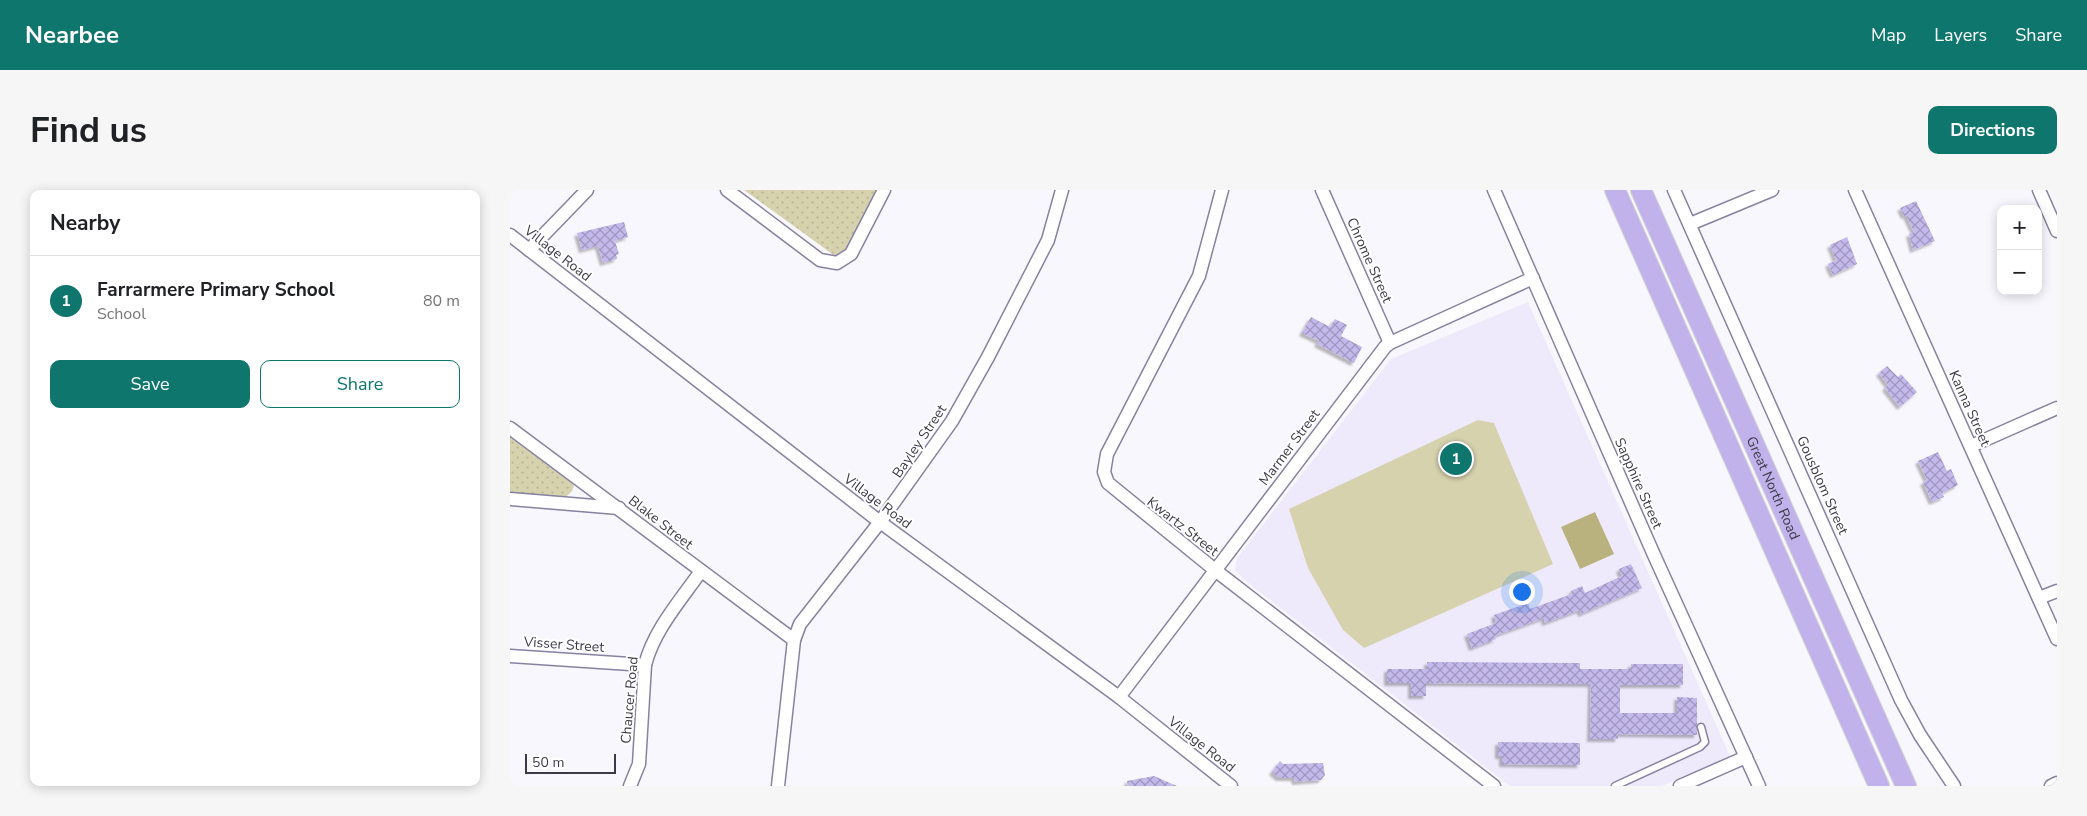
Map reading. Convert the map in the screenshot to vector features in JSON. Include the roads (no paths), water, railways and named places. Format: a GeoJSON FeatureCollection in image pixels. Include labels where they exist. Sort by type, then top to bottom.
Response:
{"type":"FeatureCollection","features":[{"type":"Feature","properties":{"kind":"main road","name":"Great North Road"},"geometry":{"type":"LineString","coordinates":[[1614,190],[1879,786]]}},
{"type":"Feature","properties":{"kind":"main road","name":"Great North Road"},"geometry":{"type":"LineString","coordinates":[[1641,190],[1906,786]]}},
{"type":"Feature","properties":{"kind":"street"},"geometry":{"type":"LineString","coordinates":[[529,250],[587,190]]}},
{"type":"Feature","properties":{"kind":"street"},"geometry":{"type":"LineString","coordinates":[[727,190],[820,260],[837,263],[851,254],[884,190]]}},
{"type":"Feature","properties":{"kind":"street","name":"Bayley Street"},"geometry":{"type":"LineString","coordinates":[[778,786],[794,640],[808,612],[880,522],[952,421],[988,357],[1048,240],[1062,190]]}},
{"type":"Feature","properties":{"kind":"street","name":"Kwartz Street"},"geometry":{"type":"LineString","coordinates":[[1222,190],[1198,276],[1107,454],[1104,472],[1112,489],[1494,786]]}},
{"type":"Feature","properties":{"kind":"street","name":"Chrome Street"},"geometry":{"type":"LineString","coordinates":[[1322,190],[1390,343]]}},
{"type":"Feature","properties":{"kind":"street","name":"Sapphire Street"},"geometry":{"type":"LineString","coordinates":[[1494,190],[1654,555],[1759,786]]}},
{"type":"Feature","properties":{"kind":"street","name":"Gousblom Street"},"geometry":{"type":"LineString","coordinates":[[1674,190],[1901,700],[1920,735],[1954,786]]}},
{"type":"Feature","properties":{"kind":"street"},"geometry":{"type":"LineString","coordinates":[[1690,224],[1772,190]]}},
{"type":"Feature","properties":{"kind":"street","name":"Kanna Street"},"geometry":{"type":"LineString","coordinates":[[1856,190],[2057,639]]}},
{"type":"Feature","properties":{"kind":"street"},"geometry":{"type":"LineString","coordinates":[[2039,190],[2057,231]]}},
{"type":"Feature","properties":{"kind":"street","name":"Village Road"},"geometry":{"type":"LineString","coordinates":[[510,235],[880,522],[1118,697],[1231,786]]}},
{"type":"Feature","properties":{"kind":"street","name":"Marmer Street"},"geometry":{"type":"LineString","coordinates":[[1118,697],[1324,424],[1390,343],[1533,278]]}},
{"type":"Feature","properties":{"kind":"street"},"geometry":{"type":"LineString","coordinates":[[1971,446],[2057,408]]}},
{"type":"Feature","properties":{"kind":"street","name":"Blake Street"},"geometry":{"type":"LineString","coordinates":[[510,428],[794,640]]}},
{"type":"Feature","properties":{"kind":"street"},"geometry":{"type":"LineString","coordinates":[[510,499],[619,508]]}},
{"type":"Feature","properties":{"kind":"street","name":"Chaucer Road"},"geometry":{"type":"LineString","coordinates":[[630,786],[639,764],[645,665],[652,643],[701,571]]}},
{"type":"Feature","properties":{"kind":"street"},"geometry":{"type":"LineString","coordinates":[[2039,598],[2057,591]]}},
{"type":"Feature","properties":{"kind":"street","name":"Visser Street"},"geometry":{"type":"LineString","coordinates":[[510,656],[645,665]]}},
{"type":"Feature","properties":{"kind":"street"},"geometry":{"type":"LineString","coordinates":[[1680,786],[1746,757]]}},
{"type":"Feature","properties":{"kind":"street"},"geometry":{"type":"LineString","coordinates":[[2051,786],[2057,783]]}},
{"type":"Feature","properties":{"kind":"lane"},"geometry":{"type":"LineString","coordinates":[[1615,786],[1700,747],[1705,742],[1702,727]]}},
{"type":"Feature","properties":{"kind":"place","name":"Farrarmere Primary School"},"geometry":{"type":"Point","coordinates":[1456,459]}}]}
